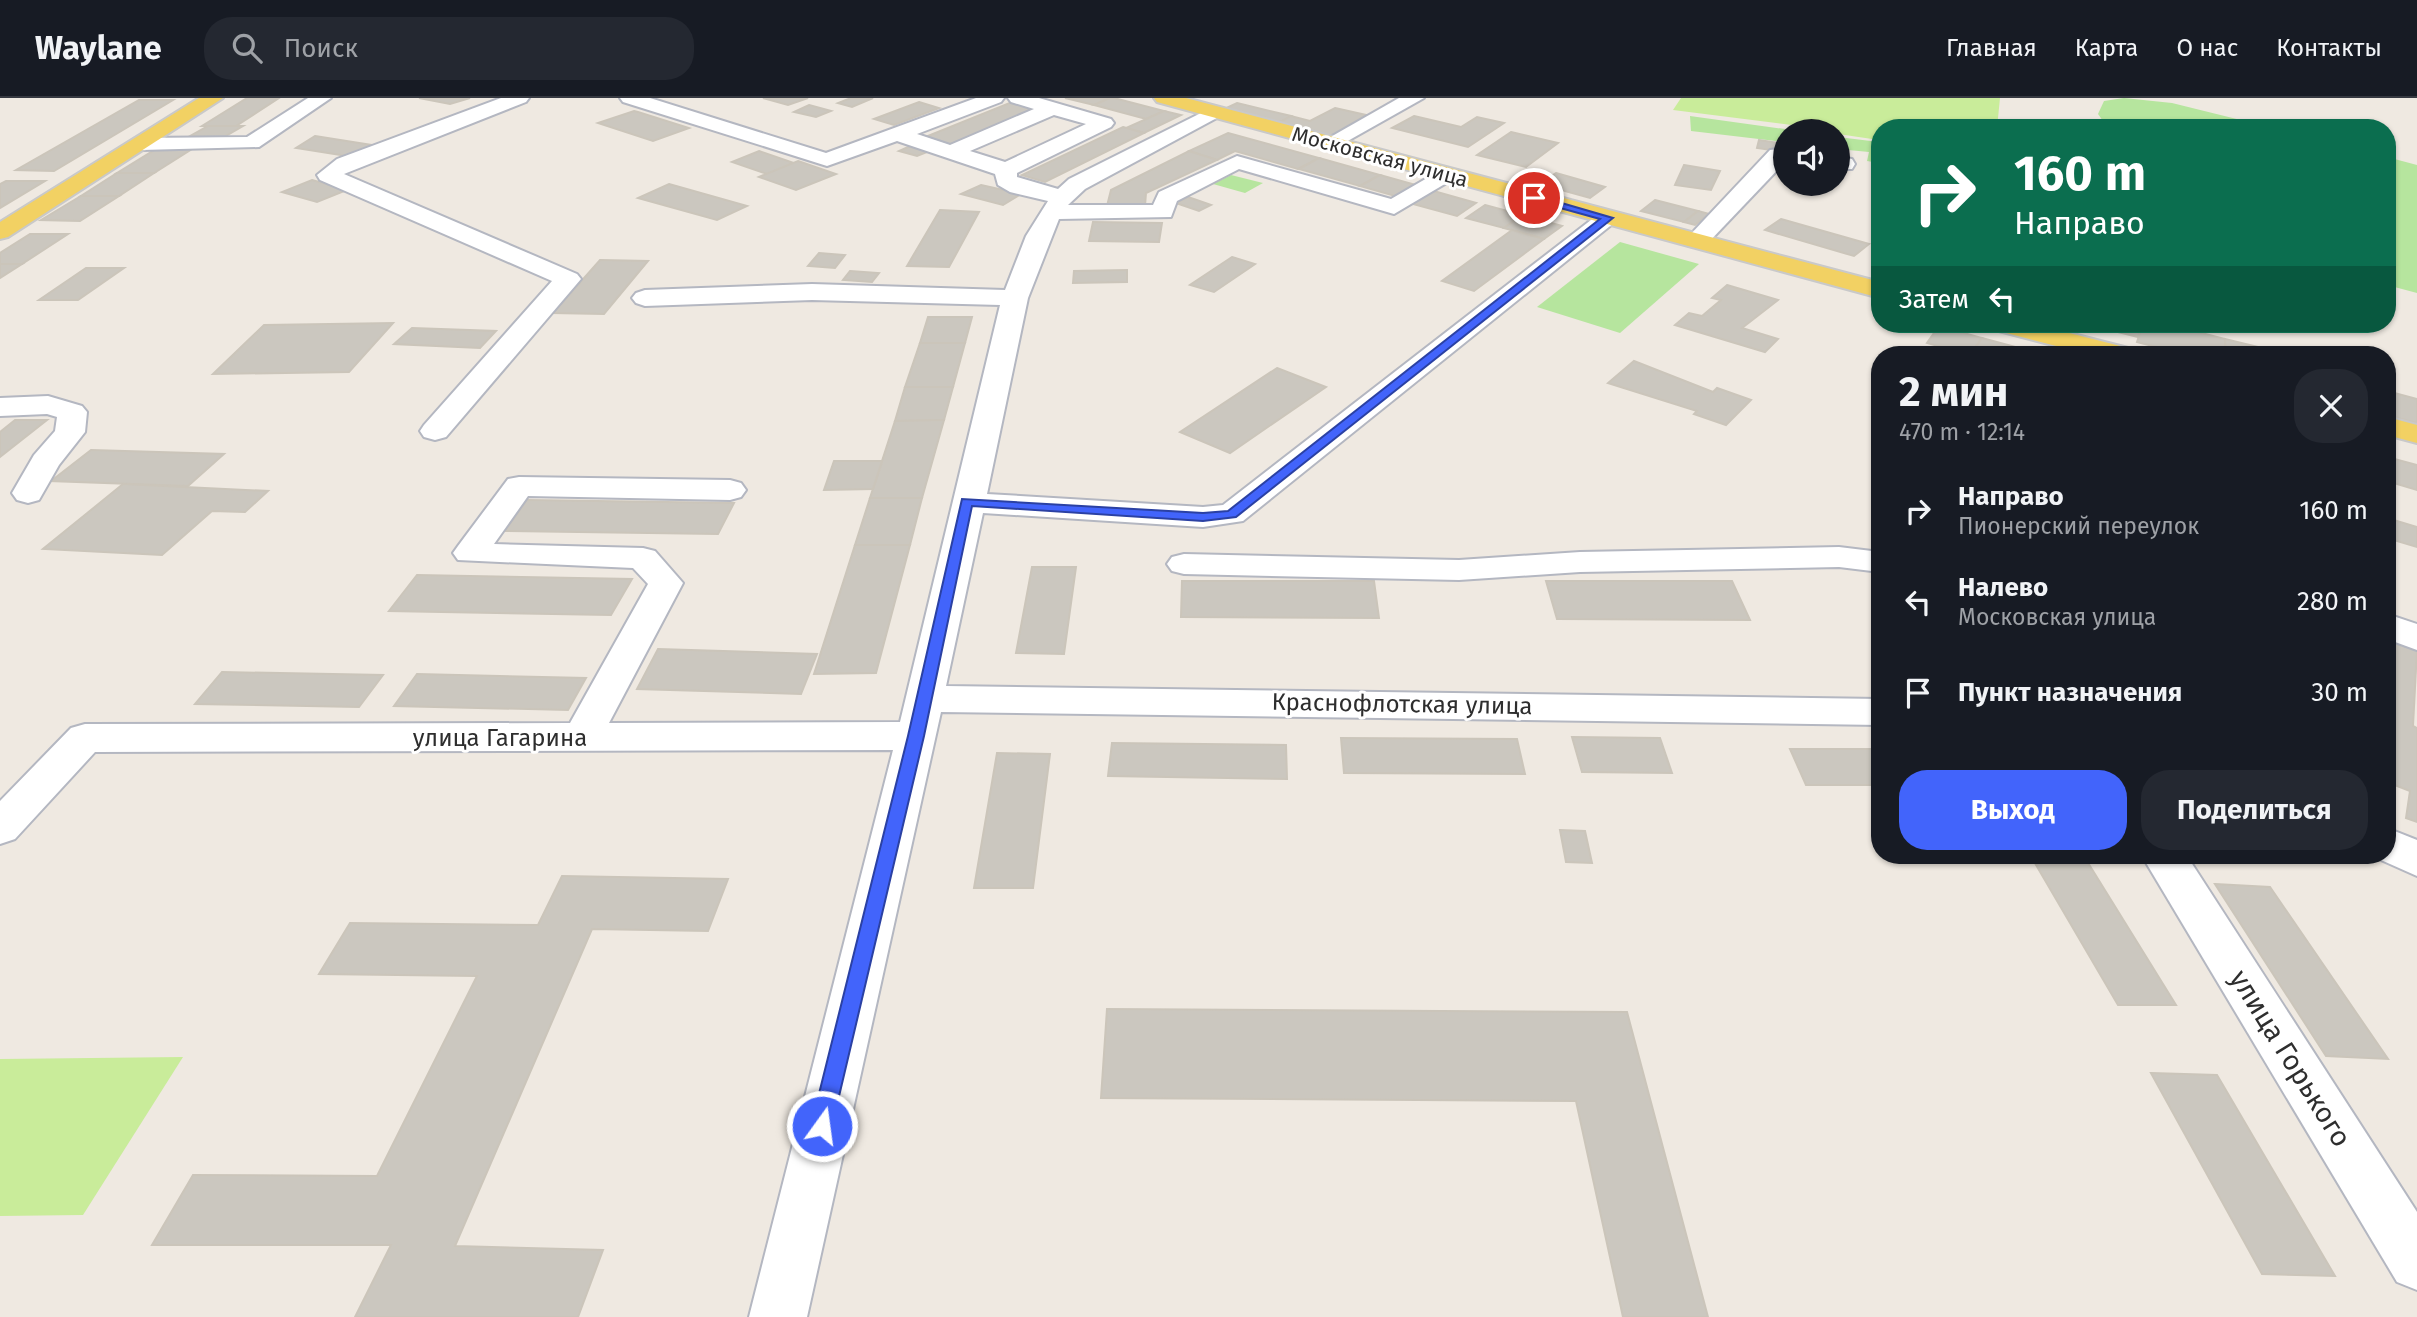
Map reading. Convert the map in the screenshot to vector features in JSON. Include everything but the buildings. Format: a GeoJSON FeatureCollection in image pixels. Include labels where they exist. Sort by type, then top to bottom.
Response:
{"type":"FeatureCollection","features":[{"type":"Feature","properties":{"kind":"main road"},"geometry":{"type":"LineString","coordinates":[[0,232],[214,98]]}},
{"type":"Feature","properties":{"kind":"main road","name":"Московская улица"},"geometry":{"type":"LineString","coordinates":[[1164,98],[1608,218],[1871,284]]}},
{"type":"Feature","properties":{"kind":"main road"},"geometry":{"type":"LineString","coordinates":[[2038,333],[2088,346]]}},
{"type":"Feature","properties":{"kind":"main road"},"geometry":{"type":"LineString","coordinates":[[2396,428],[2417,434]]}},
{"type":"Feature","properties":{"kind":"street"},"geometry":{"type":"LineString","coordinates":[[141,144],[253,143],[321,98]]}},
{"type":"Feature","properties":{"kind":"street"},"geometry":{"type":"LineString","coordinates":[[435,430],[568,279],[328,175],[345,164],[519,98]]}},
{"type":"Feature","properties":{"kind":"street"},"geometry":{"type":"LineString","coordinates":[[630,98],[827,160],[994,98]]}},
{"type":"Feature","properties":{"kind":"street"},"geometry":{"type":"LineString","coordinates":[[897,134],[1006,170],[1104,123],[1018,98]]}},
{"type":"Feature","properties":{"kind":"street"},"geometry":{"type":"LineString","coordinates":[[1330,143],[1414,98]]}},
{"type":"Feature","properties":{"kind":"street"},"geometry":{"type":"LineString","coordinates":[[953,151],[1052,108]]}},
{"type":"Feature","properties":{"kind":"street"},"geometry":{"type":"LineString","coordinates":[[778,1317],[925,699],[967,502],[1015,298],[1055,204],[1077,184],[1216,113]]}},
{"type":"Feature","properties":{"kind":"street"},"geometry":{"type":"LineString","coordinates":[[1697,241],[1773,160]]}},
{"type":"Feature","properties":{"kind":"street"},"geometry":{"type":"LineString","coordinates":[[1006,170],[1006,180],[1055,204],[1163,212],[1167,197],[1237,162],[1420,214]]}},
{"type":"Feature","properties":{"kind":"street"},"geometry":{"type":"LineString","coordinates":[[1394,206],[1449,175]]}},
{"type":"Feature","properties":{"kind":"street"},"geometry":{"type":"LineString","coordinates":[[967,502],[1203,517],[1232,514],[1608,218]]}},
{"type":"Feature","properties":{"kind":"street"},"geometry":{"type":"LineString","coordinates":[[645,299],[812,292],[1015,298]]}},
{"type":"Feature","properties":{"kind":"street"},"geometry":{"type":"LineString","coordinates":[[0,407],[48,405],[72,412],[70,432],[45,461],[28,493]]}},
{"type":"Feature","properties":{"kind":"street"},"geometry":{"type":"LineString","coordinates":[[581,738],[666,583],[643,558],[470,553],[519,486],[730,490]]}},
{"type":"Feature","properties":{"kind":"street"},"geometry":{"type":"LineString","coordinates":[[1184,564],[1459,570],[1580,562],[1839,557],[1871,561]]}},
{"type":"Feature","properties":{"kind":"street"},"geometry":{"type":"LineString","coordinates":[[2396,629],[2417,638]]}},
{"type":"Feature","properties":{"kind":"street","name":"Краснофлотская улица"},"geometry":{"type":"LineString","coordinates":[[925,699],[1871,712]]}},
{"type":"Feature","properties":{"kind":"street","name":"улица Гагарина"},"geometry":{"type":"LineString","coordinates":[[0,828],[85,738],[916,736]]}},
{"type":"Feature","properties":{"kind":"street"},"geometry":{"type":"LineString","coordinates":[[2396,848],[2417,859]]}},
{"type":"Feature","properties":{"kind":"street","name":"улица Горького"},"geometry":{"type":"LineString","coordinates":[[2169,864],[2417,1262]]}},
{"type":"Feature","properties":{"kind":"green space"},"geometry":{"type":"Polygon","coordinates":[[[1681,98],[2000,98],[1998,119],[1871,119],[1871,139],[1850,136],[1850,119],[1773,119],[1773,123],[1673,110],[1681,98]]]}},
{"type":"Feature","properties":{"kind":"green space"},"geometry":{"type":"Polygon","coordinates":[[[2124,98],[2172,103],[2237,119],[2102,119],[2098,114],[2104,101],[2124,98]]]}},
{"type":"Feature","properties":{"kind":"green space"},"geometry":{"type":"Polygon","coordinates":[[[1690,116],[1773,127],[1773,141],[1691,131],[1690,116]]]}},
{"type":"Feature","properties":{"kind":"green space"},"geometry":{"type":"Polygon","coordinates":[[[1850,138],[1871,141],[1871,162],[1867,161],[1869,152],[1850,150],[1850,138]]]}},
{"type":"Feature","properties":{"kind":"green space"},"geometry":{"type":"Polygon","coordinates":[[[2396,159],[2417,165],[2417,293],[2396,287],[2396,159]]]}},
{"type":"Feature","properties":{"kind":"green space"},"geometry":{"type":"Polygon","coordinates":[[[1231,175],[1263,183],[1245,193],[1213,184],[1231,175]]]}},
{"type":"Feature","properties":{"kind":"green space"},"geometry":{"type":"Polygon","coordinates":[[[1620,242],[1699,264],[1620,333],[1537,307],[1620,242]]]}},
{"type":"Feature","properties":{"kind":"green space"},"geometry":{"type":"Polygon","coordinates":[[[183,1057],[83,1215],[0,1216],[0,1059],[183,1057]]]}},
{"type":"Feature","properties":{"kind":"route"},"geometry":{"type":"LineString","coordinates":[[822,1126],[916,736],[967,502],[1203,517],[1232,514],[1247,505],[1608,218],[1534,198]]}}]}
